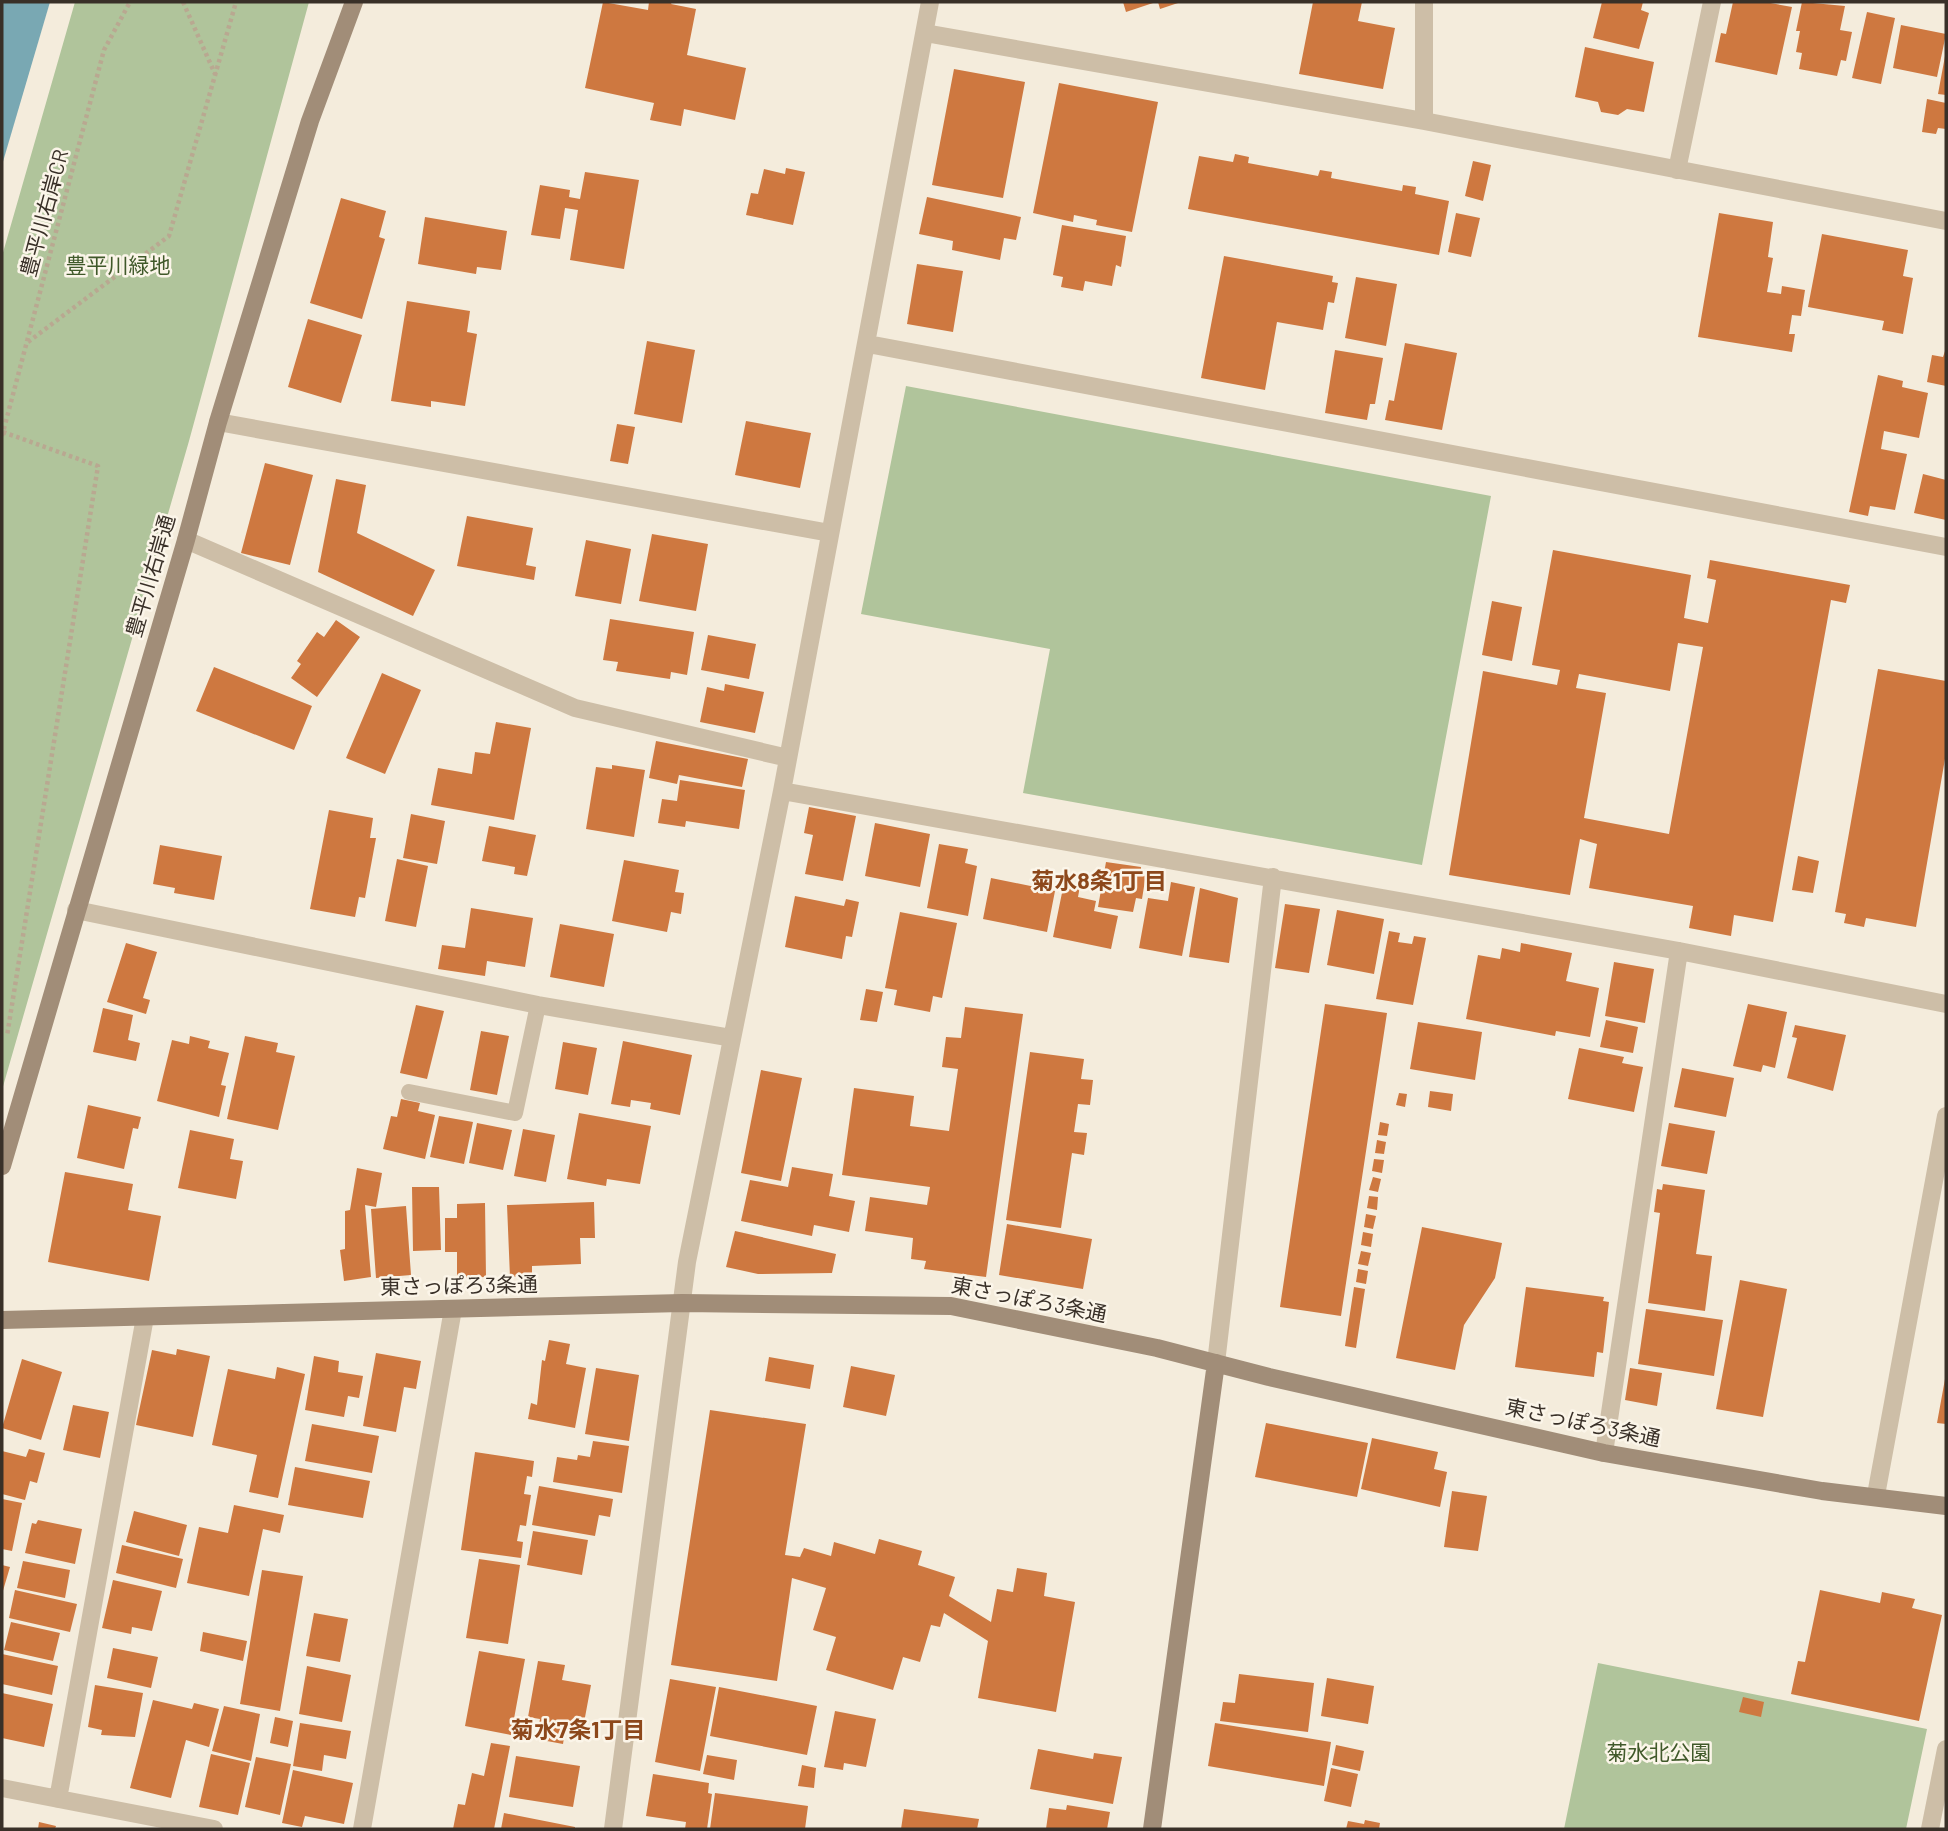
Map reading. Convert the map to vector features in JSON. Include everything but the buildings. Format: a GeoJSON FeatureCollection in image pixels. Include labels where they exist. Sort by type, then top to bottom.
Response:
{"type":"FeatureCollection","features":[{"type":"Feature","properties":{"kind":"street","name":"豊平川右岸通"},"geometry":{"type":"LineString","coordinates":[[2,1166],[186,540],[218,422],[310,121],[354,2]]}},
{"type":"Feature","properties":{"kind":"street"},"geometry":{"type":"LineString","coordinates":[[613,1829],[687,1262],[782,791],[868,344],[930,2]]}},
{"type":"Feature","properties":{"kind":"street"},"geometry":{"type":"LineString","coordinates":[[1424,2],[1424,121]]}},
{"type":"Feature","properties":{"kind":"street"},"geometry":{"type":"LineString","coordinates":[[1677,170],[1712,2]]}},
{"type":"Feature","properties":{"kind":"street"},"geometry":{"type":"LineString","coordinates":[[925,33],[1424,121],[1946,221]]}},
{"type":"Feature","properties":{"kind":"street"},"geometry":{"type":"LineString","coordinates":[[868,344],[1946,547]]}},
{"type":"Feature","properties":{"kind":"street"},"geometry":{"type":"LineString","coordinates":[[218,422],[830,533]]}},
{"type":"Feature","properties":{"kind":"street"},"geometry":{"type":"LineString","coordinates":[[186,540],[575,708],[788,758]]}},
{"type":"Feature","properties":{"kind":"street"},"geometry":{"type":"LineString","coordinates":[[782,791],[1679,951],[1946,1004]]}},
{"type":"Feature","properties":{"kind":"street"},"geometry":{"type":"LineString","coordinates":[[1152,1829],[1216,1363],[1273,877]]}},
{"type":"Feature","properties":{"kind":"street"},"geometry":{"type":"LineString","coordinates":[[76,910],[538,1005],[732,1038]]}},
{"type":"Feature","properties":{"kind":"street"},"geometry":{"type":"LineString","coordinates":[[1604,1453],[1679,951]]}},
{"type":"Feature","properties":{"kind":"street"},"geometry":{"type":"LineString","coordinates":[[1876,1495],[1946,1116]]}},
{"type":"Feature","properties":{"kind":"street","name":"東さっぽろ3条通"},"geometry":{"type":"LineString","coordinates":[[2,1320],[682,1303],[951,1306],[1157,1348],[1604,1453],[1822,1492],[1876,1495],[1946,1506]]}},
{"type":"Feature","properties":{"kind":"street"},"geometry":{"type":"LineString","coordinates":[[362,1829],[453,1309]]}},
{"type":"Feature","properties":{"kind":"street"},"geometry":{"type":"LineString","coordinates":[[58,1799],[145,1317]]}},
{"type":"Feature","properties":{"kind":"street"},"geometry":{"type":"LineString","coordinates":[[1930,1829],[1946,1749]]}},
{"type":"Feature","properties":{"kind":"street"},"geometry":{"type":"LineString","coordinates":[[2,1788],[214,1829]]}},
{"type":"Feature","properties":{"kind":"lane"},"geometry":{"type":"LineString","coordinates":[[410,1092],[515,1114],[538,1005]]}},
{"type":"Feature","properties":{"kind":"path","name":"豊平川右岸CR"},"geometry":{"type":"LineString","coordinates":[[2,434],[104,50],[130,2]]}},
{"type":"Feature","properties":{"kind":"path"},"geometry":{"type":"LineString","coordinates":[[183,2],[215,74]]}},
{"type":"Feature","properties":{"kind":"path"},"geometry":{"type":"LineString","coordinates":[[27,342],[169,236],[236,2]]}},
{"type":"Feature","properties":{"kind":"path"},"geometry":{"type":"LineString","coordinates":[[2,434],[98,466],[6,1044]]}},
{"type":"Feature","properties":{"kind":"green space","name":"豊平川緑地"},"geometry":{"type":"Polygon","coordinates":[[[75,2],[309,2],[189,441],[2,1090],[2,256],[75,2]]]}},
{"type":"Feature","properties":{"kind":"green space"},"geometry":{"type":"Polygon","coordinates":[[[906,386],[1491,496],[1422,865],[1023,793],[1050,649],[861,614],[906,386]]]}},
{"type":"Feature","properties":{"kind":"green space","name":"菊水北公園"},"geometry":{"type":"Polygon","coordinates":[[[1598,1663],[1927,1729],[1906,1829],[1564,1829],[1598,1663]]]}},
{"type":"Feature","properties":{"kind":"water"},"geometry":{"type":"Polygon","coordinates":[[[2,2],[50,2],[2,165],[2,2]]]}},
{"type":"Feature","properties":{"kind":"district","name":"菊水8条1丁目"},"geometry":{"type":"Point","coordinates":[1099,881]}},
{"type":"Feature","properties":{"kind":"district","name":"菊水7条1丁目"},"geometry":{"type":"Point","coordinates":[578,1730]}}]}
